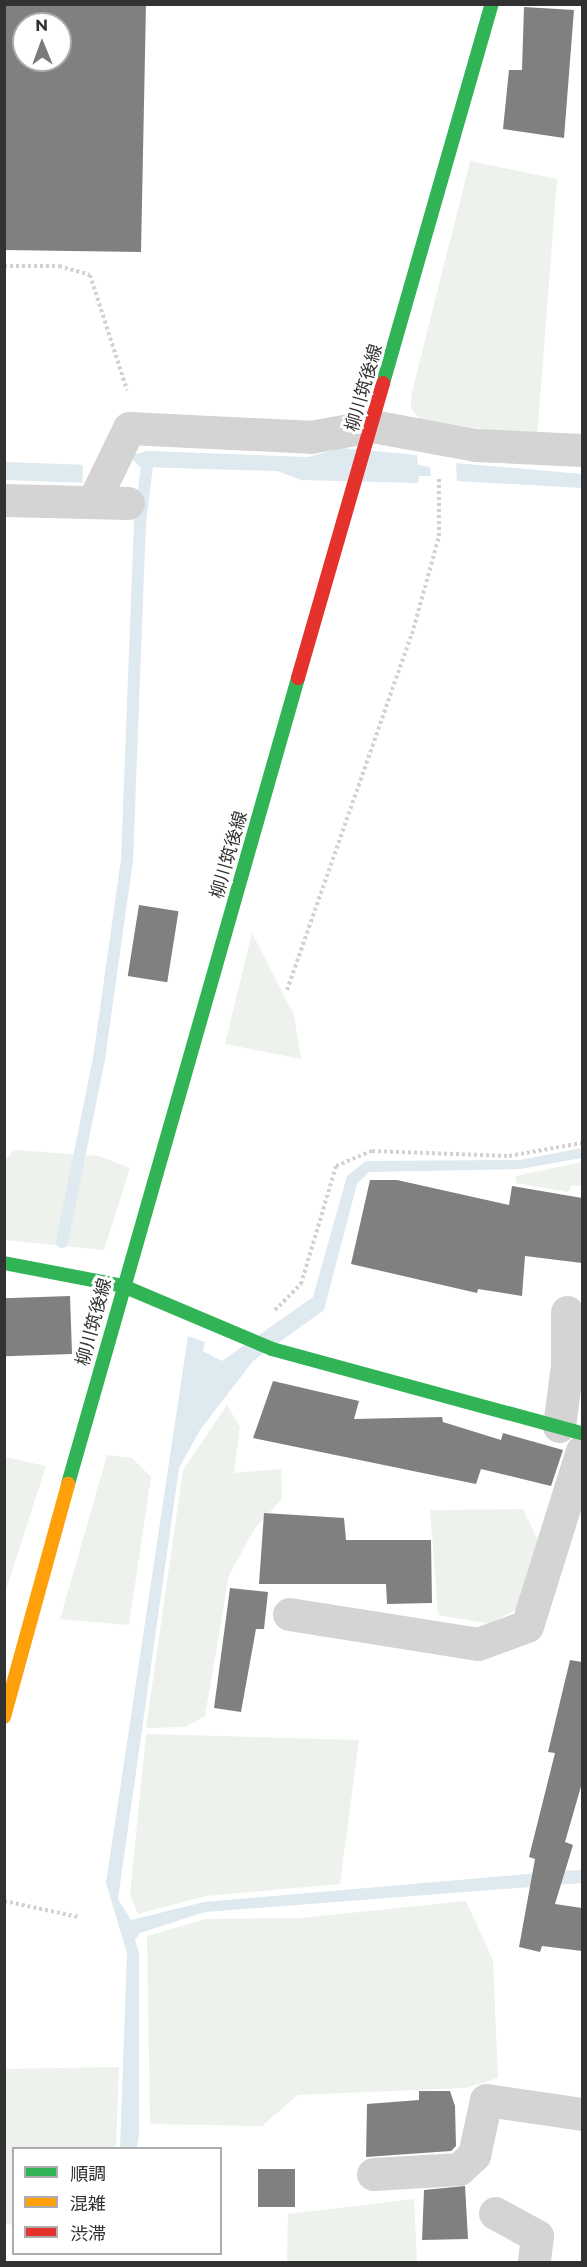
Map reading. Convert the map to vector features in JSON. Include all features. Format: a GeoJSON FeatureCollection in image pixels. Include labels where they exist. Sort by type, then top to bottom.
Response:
{"type":"FeatureCollection","features":[{"type":"Feature","properties":{"kind":"main road","name":"柳川筑後線"},"geometry":{"type":"LineString","coordinates":[[4,1717],[123,1286],[492,4]]}},
{"type":"Feature","properties":{"kind":"main road"},"geometry":{"type":"LineString","coordinates":[[4,1263],[123,1286],[272,1349],[571,1429]]}},
{"type":"Feature","properties":{"kind":"street"},"geometry":{"type":"LineString","coordinates":[[93,502],[129,428],[310,437],[372,426],[439,439],[582,450]]}},
{"type":"Feature","properties":{"kind":"street"},"geometry":{"type":"LineString","coordinates":[[4,500],[128,503]]}},
{"type":"Feature","properties":{"kind":"street"},"geometry":{"type":"LineString","coordinates":[[567,1312],[567,1365],[571,1429]]}},
{"type":"Feature","properties":{"kind":"street"},"geometry":{"type":"LineString","coordinates":[[289,1614],[478,1644],[527,1626],[582,1451]]}},
{"type":"Feature","properties":{"kind":"street"},"geometry":{"type":"LineString","coordinates":[[373,2174],[459,2169],[474,2155],[486,2100],[582,2114]]}},
{"type":"Feature","properties":{"kind":"street"},"geometry":{"type":"LineString","coordinates":[[495,2213],[537,2236],[534,2262]]}},
{"type":"Feature","properties":{"kind":"path"},"geometry":{"type":"LineString","coordinates":[[4,266],[59,266],[90,275],[129,396],[145,429]]}},
{"type":"Feature","properties":{"kind":"path"},"geometry":{"type":"LineString","coordinates":[[287,990],[412,634],[439,536],[439,439]]}},
{"type":"Feature","properties":{"kind":"path"},"geometry":{"type":"LineString","coordinates":[[246,1338],[301,1284],[336,1166],[372,1151],[510,1156],[582,1143]]}},
{"type":"Feature","properties":{"kind":"path"},"geometry":{"type":"LineString","coordinates":[[4,1901],[78,1917]]}},
{"type":"Feature","properties":{"kind":"shaded area"},"geometry":{"type":"Polygon","coordinates":[[[470,161],[557,179],[537,438],[420,419],[411,409],[411,396],[470,161]]]}},
{"type":"Feature","properties":{"kind":"shaded area"},"geometry":{"type":"Polygon","coordinates":[[[341,448],[417,455],[418,465],[430,467],[431,476],[419,476],[418,483],[301,480],[277,471],[140,467],[129,456],[147,451],[308,457],[341,448]]]}},
{"type":"Feature","properties":{"kind":"shaded area"},"geometry":{"type":"Polygon","coordinates":[[[5,462],[83,465],[82,483],[4,480],[5,462]]]}},
{"type":"Feature","properties":{"kind":"shaded area"},"geometry":{"type":"Polygon","coordinates":[[[456,463],[582,474],[582,488],[457,481],[456,463]]]}},
{"type":"Feature","properties":{"kind":"shaded area"},"geometry":{"type":"Polygon","coordinates":[[[252,933],[294,1015],[301,1059],[225,1044],[252,933]]]}},
{"type":"Feature","properties":{"kind":"shaded area"},"geometry":{"type":"Polygon","coordinates":[[[582,1148],[582,1158],[520,1169],[369,1172],[357,1184],[324,1310],[253,1361],[200,1430],[179,1468],[118,1899],[131,1920],[204,1902],[562,1871],[582,1870],[582,1883],[205,1912],[140,1933],[135,1940],[139,1953],[139,2133],[137,2147],[120,2147],[127,1953],[106,1883],[188,1336],[205,1342],[203,1351],[222,1361],[313,1297],[347,1176],[366,1161],[520,1160],[582,1148]]]}},
{"type":"Feature","properties":{"kind":"shaded area"},"geometry":{"type":"Polygon","coordinates":[[[14,1150],[99,1156],[130,1168],[104,1250],[5,1240],[4,1161],[14,1150]]]}},
{"type":"Feature","properties":{"kind":"shaded area"},"geometry":{"type":"Polygon","coordinates":[[[582,1162],[582,1186],[572,1185],[568,1192],[516,1183],[516,1176],[582,1162]]]}},
{"type":"Feature","properties":{"kind":"shaded area"},"geometry":{"type":"Polygon","coordinates":[[[227,1405],[240,1427],[234,1473],[281,1469],[282,1499],[255,1528],[229,1575],[205,1716],[185,1727],[146,1728],[183,1470],[227,1405]]]}},
{"type":"Feature","properties":{"kind":"shaded area"},"geometry":{"type":"Polygon","coordinates":[[[107,1455],[132,1458],[151,1477],[129,1625],[60,1619],[107,1455]]]}},
{"type":"Feature","properties":{"kind":"shaded area"},"geometry":{"type":"Polygon","coordinates":[[[4,1457],[46,1466],[5,1593],[4,1457]]]}},
{"type":"Feature","properties":{"kind":"shaded area"},"geometry":{"type":"Polygon","coordinates":[[[523,1509],[541,1546],[518,1608],[490,1624],[438,1615],[430,1510],[523,1509]]]}},
{"type":"Feature","properties":{"kind":"shaded area"},"geometry":{"type":"Polygon","coordinates":[[[146,1734],[359,1740],[340,1884],[206,1896],[138,1914],[130,1895],[146,1734]]]}},
{"type":"Feature","properties":{"kind":"shaded area"},"geometry":{"type":"Polygon","coordinates":[[[466,1901],[493,1960],[498,2078],[466,2088],[298,2095],[262,2126],[150,2124],[147,1936],[206,1919],[301,1918],[466,1901]]]}},
{"type":"Feature","properties":{"kind":"shaded area"},"geometry":{"type":"Polygon","coordinates":[[[119,2067],[116,2147],[12,2147],[12,2225],[5,2224],[5,2069],[119,2067]]]}},
{"type":"Feature","properties":{"kind":"shaded area"},"geometry":{"type":"Polygon","coordinates":[[[414,2199],[417,2262],[287,2262],[288,2214],[414,2199]]]}},
{"type":"Feature","properties":{"kind":"building"},"geometry":{"type":"Polygon","coordinates":[[[4,4],[146,4],[141,252],[4,250],[4,4]]]}},
{"type":"Feature","properties":{"kind":"building"},"geometry":{"type":"Polygon","coordinates":[[[524,7],[574,10],[564,138],[503,129],[509,70],[522,70],[524,7]]]}},
{"type":"Feature","properties":{"kind":"building"},"geometry":{"type":"Polygon","coordinates":[[[139,905],[179,911],[167,982],[128,976],[139,905]]]}},
{"type":"Feature","properties":{"kind":"building"},"geometry":{"type":"Polygon","coordinates":[[[370,1180],[397,1180],[509,1205],[512,1186],[582,1198],[582,1263],[525,1256],[522,1296],[478,1289],[477,1293],[351,1264],[370,1180]]]}},
{"type":"Feature","properties":{"kind":"building"},"geometry":{"type":"Polygon","coordinates":[[[70,1296],[72,1354],[6,1356],[4,1298],[70,1296]]]}},
{"type":"Feature","properties":{"kind":"building"},"geometry":{"type":"Polygon","coordinates":[[[273,1381],[359,1401],[354,1419],[442,1417],[443,1422],[501,1440],[503,1433],[563,1450],[551,1486],[481,1469],[476,1484],[253,1438],[273,1381]]]}},
{"type":"Feature","properties":{"kind":"building"},"geometry":{"type":"Polygon","coordinates":[[[264,1513],[344,1518],[346,1540],[431,1540],[432,1603],[387,1604],[386,1584],[259,1584],[264,1513]]]}},
{"type":"Feature","properties":{"kind":"building"},"geometry":{"type":"Polygon","coordinates":[[[230,1588],[268,1592],[264,1629],[256,1629],[241,1712],[214,1708],[230,1588]]]}},
{"type":"Feature","properties":{"kind":"building"},"geometry":{"type":"Polygon","coordinates":[[[570,1660],[582,1662],[582,1783],[565,1842],[573,1845],[555,1904],[582,1908],[582,1951],[542,1946],[540,1952],[519,1947],[535,1859],[529,1857],[555,1753],[548,1752],[570,1660]]]}},
{"type":"Feature","properties":{"kind":"building"},"geometry":{"type":"Polygon","coordinates":[[[419,2091],[450,2091],[455,2106],[456,2146],[451,2151],[366,2157],[367,2104],[419,2100],[419,2091]]]}},
{"type":"Feature","properties":{"kind":"building"},"geometry":{"type":"Polygon","coordinates":[[[258,2169],[295,2169],[295,2207],[258,2207],[258,2169]]]}},
{"type":"Feature","properties":{"kind":"building"},"geometry":{"type":"Polygon","coordinates":[[[465,2186],[468,2239],[422,2240],[424,2190],[465,2186]]]}},
{"type":"Feature","properties":{"kind":"waterway"},"geometry":{"type":"LineString","coordinates":[[62,1242],[99,1059],[127,861],[140,523],[147,465]]}},
{"type":"Feature","properties":{"kind":"traffic: fast"},"geometry":{"type":"LineString","coordinates":[[383,383],[492,4]]}},
{"type":"Feature","properties":{"kind":"traffic: fast"},"geometry":{"type":"LineString","coordinates":[[68,1484],[298,678]]}},
{"type":"Feature","properties":{"kind":"traffic: fast"},"geometry":{"type":"LineString","coordinates":[[4,1263],[123,1286],[272,1349],[582,1433]]}},
{"type":"Feature","properties":{"kind":"traffic: slow"},"geometry":{"type":"LineString","coordinates":[[4,1717],[68,1484]]}},
{"type":"Feature","properties":{"kind":"traffic: jam"},"geometry":{"type":"LineString","coordinates":[[298,678],[383,383]]}}]}
